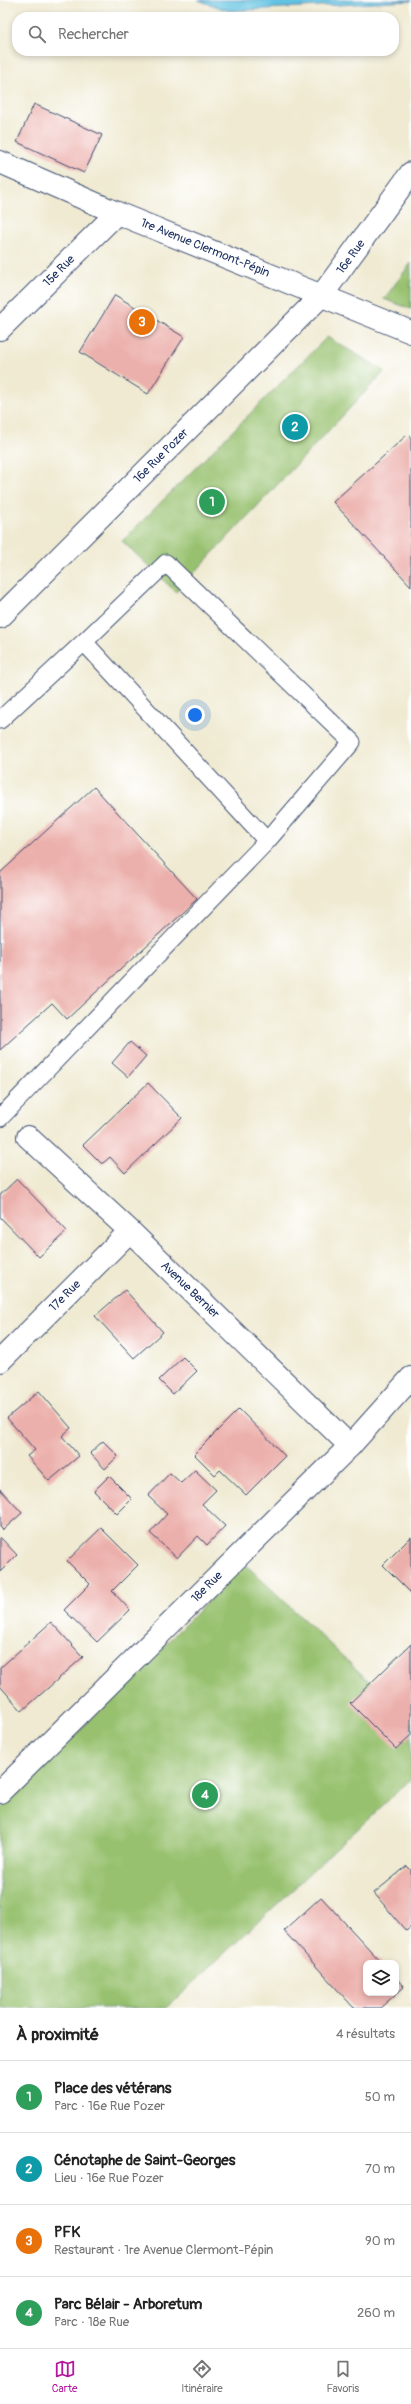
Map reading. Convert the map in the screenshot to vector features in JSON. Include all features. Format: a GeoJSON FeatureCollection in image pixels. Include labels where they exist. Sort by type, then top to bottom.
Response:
{"type":"FeatureCollection","features":[{"type":"Feature","properties":{"kind":"street","name":"1re Avenue Clermont-Pépin"},"geometry":{"type":"LineString","coordinates":[[0,162],[117,213],[411,332]]}},
{"type":"Feature","properties":{"kind":"street","name":"16e Rue"},"geometry":{"type":"LineString","coordinates":[[322,295],[411,173]]}},
{"type":"Feature","properties":{"kind":"street","name":"15e Rue"},"geometry":{"type":"LineString","coordinates":[[0,329],[117,213]]}},
{"type":"Feature","properties":{"kind":"street","name":"16e Rue Pozer"},"geometry":{"type":"LineString","coordinates":[[0,617],[322,295]]}},
{"type":"Feature","properties":{"kind":"street","name":"Avenue Bernier"},"geometry":{"type":"LineString","coordinates":[[28,1137],[130,1231],[350,1446]]}},
{"type":"Feature","properties":{"kind":"street","name":"17e Rue"},"geometry":{"type":"LineString","coordinates":[[0,1361],[130,1231]]}},
{"type":"Feature","properties":{"kind":"street","name":"18e Rue"},"geometry":{"type":"LineString","coordinates":[[0,1792],[350,1446],[411,1378]]}},
{"type":"Feature","properties":{"kind":"lane"},"geometry":{"type":"LineString","coordinates":[[0,720],[166,563],[352,742],[267,841],[0,1118]]}},
{"type":"Feature","properties":{"kind":"lane"},"geometry":{"type":"LineString","coordinates":[[84,642],[267,841]]}},
{"type":"Feature","properties":{"kind":"green space"},"geometry":{"type":"Polygon","coordinates":[[[411,263],[411,309],[384,299],[411,263]]]}},
{"type":"Feature","properties":{"kind":"green space"},"geometry":{"type":"Polygon","coordinates":[[[327,337],[385,371],[176,592],[122,541],[327,337]]]}},
{"type":"Feature","properties":{"kind":"green space"},"geometry":{"type":"Polygon","coordinates":[[[245,1564],[411,1721],[411,1779],[166,2008],[0,2008],[0,1810],[245,1564]]]}},
{"type":"Feature","properties":{"kind":"water"},"geometry":{"type":"Polygon","coordinates":[[[198,0],[411,0],[411,1],[229,11],[198,0]]]}},
{"type":"Feature","properties":{"kind":"building"},"geometry":{"type":"Polygon","coordinates":[[[34,104],[102,135],[84,173],[17,142],[34,104]]]}},
{"type":"Feature","properties":{"kind":"building"},"geometry":{"type":"Polygon","coordinates":[[[115,295],[184,337],[148,394],[80,352],[115,295]]]}},
{"type":"Feature","properties":{"kind":"building"},"geometry":{"type":"Polygon","coordinates":[[[408,434],[411,437],[411,586],[333,502],[408,434]]]}},
{"type":"Feature","properties":{"kind":"building"},"geometry":{"type":"Polygon","coordinates":[[[94,787],[197,899],[67,1019],[52,1003],[0,1050],[0,873],[94,787]]]}},
{"type":"Feature","properties":{"kind":"building"},"geometry":{"type":"Polygon","coordinates":[[[130,1042],[146,1056],[128,1077],[112,1063],[130,1042]]]}},
{"type":"Feature","properties":{"kind":"building"},"geometry":{"type":"Polygon","coordinates":[[[148,1083],[182,1118],[125,1173],[110,1157],[102,1164],[83,1145],[148,1083]]]}},
{"type":"Feature","properties":{"kind":"building"},"geometry":{"type":"Polygon","coordinates":[[[17,1179],[67,1231],[39,1257],[0,1217],[0,1195],[17,1179]]]}},
{"type":"Feature","properties":{"kind":"building"},"geometry":{"type":"Polygon","coordinates":[[[125,1290],[163,1332],[134,1358],[95,1316],[125,1290]]]}},
{"type":"Feature","properties":{"kind":"building"},"geometry":{"type":"Polygon","coordinates":[[[183,1357],[197,1371],[173,1394],[159,1380],[183,1357]]]}},
{"type":"Feature","properties":{"kind":"building"},"geometry":{"type":"Polygon","coordinates":[[[39,1391],[71,1428],[62,1436],[79,1456],[49,1481],[27,1456],[35,1450],[7,1418],[39,1391]]]}},
{"type":"Feature","properties":{"kind":"building"},"geometry":{"type":"Polygon","coordinates":[[[239,1409],[285,1456],[246,1495],[220,1470],[215,1475],[194,1454],[239,1409]]]}},
{"type":"Feature","properties":{"kind":"building"},"geometry":{"type":"Polygon","coordinates":[[[103,1441],[118,1456],[105,1469],[90,1453],[103,1441]]]}},
{"type":"Feature","properties":{"kind":"building"},"geometry":{"type":"Polygon","coordinates":[[[195,1470],[216,1490],[202,1504],[225,1526],[207,1545],[198,1536],[177,1558],[150,1533],[167,1514],[148,1496],[170,1473],[181,1483],[195,1470]]]}},
{"type":"Feature","properties":{"kind":"building"},"geometry":{"type":"Polygon","coordinates":[[[109,1476],[132,1499],[117,1514],[94,1491],[109,1476]]]}},
{"type":"Feature","properties":{"kind":"building"},"geometry":{"type":"Polygon","coordinates":[[[0,1489],[22,1513],[3,1530],[0,1527],[0,1489]]]}},
{"type":"Feature","properties":{"kind":"building"},"geometry":{"type":"Polygon","coordinates":[[[101,1528],[138,1565],[112,1591],[130,1610],[97,1642],[64,1610],[90,1584],[67,1561],[101,1528]]]}},
{"type":"Feature","properties":{"kind":"building"},"geometry":{"type":"Polygon","coordinates":[[[0,1537],[17,1555],[0,1572],[0,1537]]]}},
{"type":"Feature","properties":{"kind":"building"},"geometry":{"type":"Polygon","coordinates":[[[411,1537],[411,1593],[383,1565],[411,1537]]]}},
{"type":"Feature","properties":{"kind":"building"},"geometry":{"type":"Polygon","coordinates":[[[51,1622],[83,1657],[22,1711],[0,1686],[0,1668],[51,1622]]]}},
{"type":"Feature","properties":{"kind":"building"},"geometry":{"type":"Polygon","coordinates":[[[411,1644],[411,1735],[396,1749],[350,1703],[411,1644]]]}},
{"type":"Feature","properties":{"kind":"building"},"geometry":{"type":"Polygon","coordinates":[[[407,1866],[411,1870],[411,1927],[406,1931],[374,1893],[407,1866]]]}},
{"type":"Feature","properties":{"kind":"building"},"geometry":{"type":"Polygon","coordinates":[[[321,1897],[379,1960],[363,1960],[363,1996],[394,1996],[380,2008],[354,2008],[284,1931],[321,1897]]]}},
{"type":"Feature","properties":{"kind":"building"},"geometry":{"type":"Polygon","coordinates":[[[399,1981],[404,1987],[399,1991],[399,1981]]]}},
{"type":"Feature","properties":{"kind":"place","name":"PFK"},"geometry":{"type":"Point","coordinates":[142,322]}},
{"type":"Feature","properties":{"kind":"place","name":"Cénotaphe de Saint-Georges"},"geometry":{"type":"Point","coordinates":[295,427]}},
{"type":"Feature","properties":{"kind":"place","name":"Place des vétérans"},"geometry":{"type":"Point","coordinates":[212,502]}},
{"type":"Feature","properties":{"kind":"place","name":"Parc Bélair - Arboretum"},"geometry":{"type":"Point","coordinates":[205,1795]}}]}
